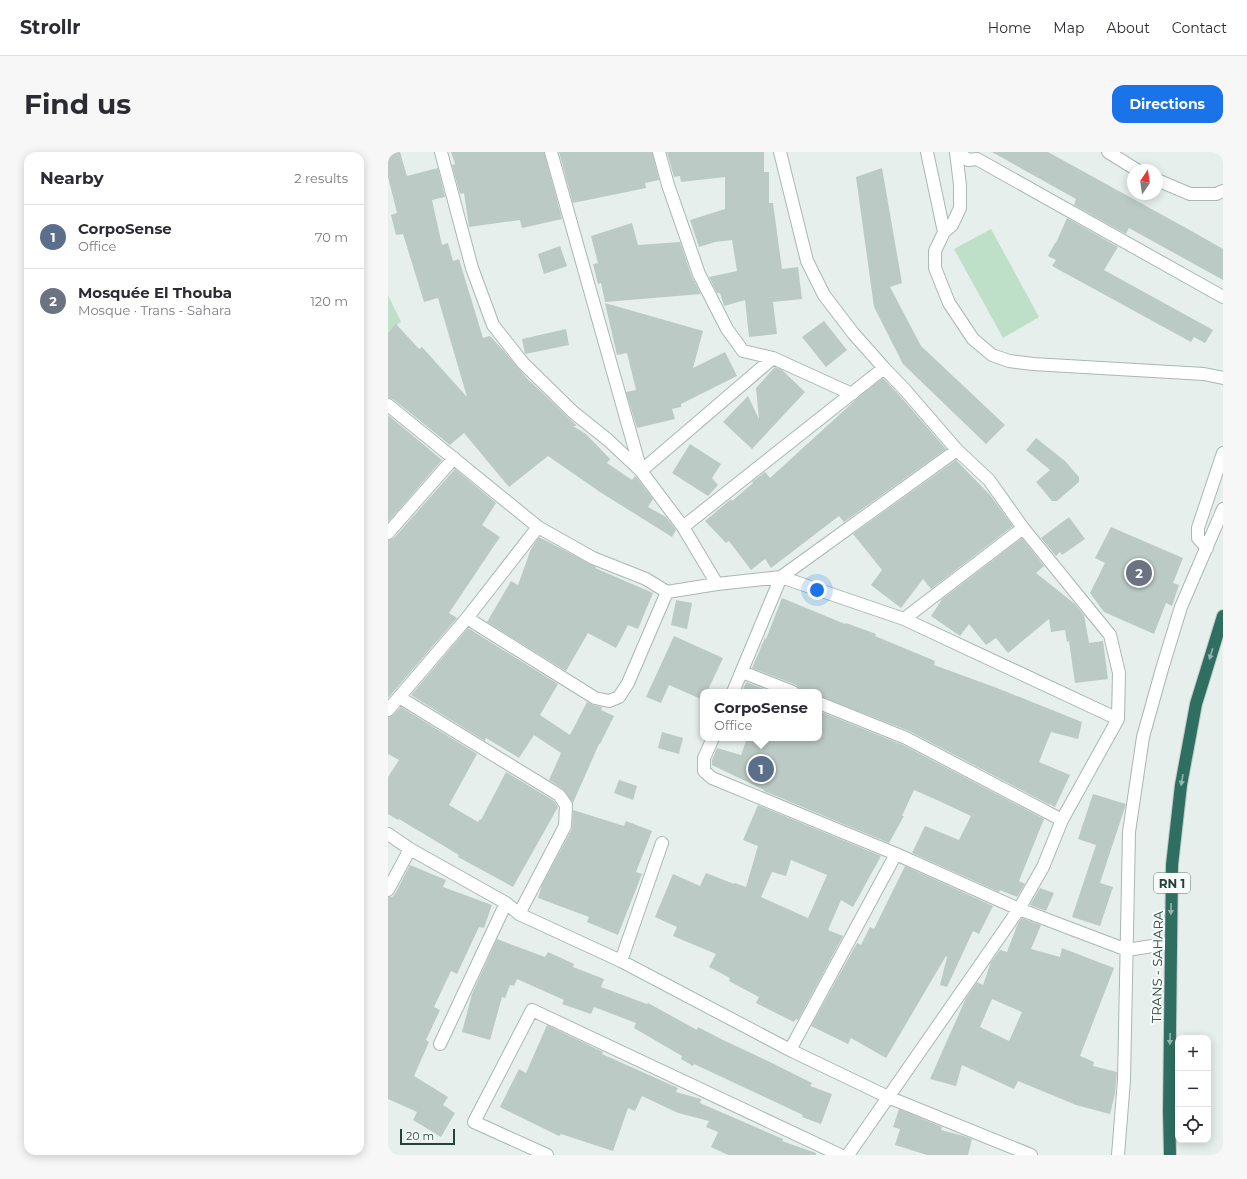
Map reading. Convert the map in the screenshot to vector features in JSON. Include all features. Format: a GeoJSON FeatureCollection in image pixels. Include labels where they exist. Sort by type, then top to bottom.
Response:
{"type":"FeatureCollection","features":[{"type":"Feature","properties":{"kind":"highway","name":"TRANS - SAHARA"},"geometry":{"type":"LineString","coordinates":[[1170,1155],[1169,1112],[1172,865],[1181,785],[1196,704],[1223,616]]}},
{"type":"Feature","properties":{"kind":"street"},"geometry":{"type":"LineString","coordinates":[[441,152],[472,268],[493,325],[523,362],[573,412],[608,440],[641,471],[683,527],[717,584]]}},
{"type":"Feature","properties":{"kind":"street"},"geometry":{"type":"LineString","coordinates":[[551,152],[641,471]]}},
{"type":"Feature","properties":{"kind":"street"},"geometry":{"type":"LineString","coordinates":[[659,152],[668,185],[699,274],[728,329],[743,351],[773,358],[852,394]]}},
{"type":"Feature","properties":{"kind":"street"},"geometry":{"type":"LineString","coordinates":[[780,152],[807,261],[824,295],[853,333],[957,450],[989,480],[1023,528],[1110,635],[1119,673],[1118,719],[1062,820],[1043,867],[1019,909],[848,1155]]}},
{"type":"Feature","properties":{"kind":"street"},"geometry":{"type":"LineString","coordinates":[[927,152],[944,232]]}},
{"type":"Feature","properties":{"kind":"street"},"geometry":{"type":"LineString","coordinates":[[1223,296],[972,156],[957,152],[960,185],[960,208],[952,225],[944,232],[935,251],[935,268],[949,303],[973,339],[992,355],[1009,361],[1033,364],[1204,374],[1223,378]]}},
{"type":"Feature","properties":{"kind":"street"},"geometry":{"type":"LineString","coordinates":[[1108,152],[1127,164]]}},
{"type":"Feature","properties":{"kind":"street"},"geometry":{"type":"LineString","coordinates":[[1163,183],[1190,194],[1216,194],[1223,191]]}},
{"type":"Feature","properties":{"kind":"street"},"geometry":{"type":"LineString","coordinates":[[641,471],[773,358]]}},
{"type":"Feature","properties":{"kind":"street"},"geometry":{"type":"LineString","coordinates":[[683,527],[884,368]]}},
{"type":"Feature","properties":{"kind":"street"},"geometry":{"type":"LineString","coordinates":[[388,405],[538,527],[593,558],[646,579],[667,592],[717,584],[781,577],[904,619],[1118,719]]}},
{"type":"Feature","properties":{"kind":"street"},"geometry":{"type":"LineString","coordinates":[[734,689],[781,577],[957,450]]}},
{"type":"Feature","properties":{"kind":"street"},"geometry":{"type":"LineString","coordinates":[[1207,548],[1198,538],[1198,528],[1223,453]]}},
{"type":"Feature","properties":{"kind":"street"},"geometry":{"type":"LineString","coordinates":[[388,533],[454,458]]}},
{"type":"Feature","properties":{"kind":"street"},"geometry":{"type":"LineString","coordinates":[[1118,1155],[1124,1080],[1129,832],[1143,737],[1181,607],[1223,509]]}},
{"type":"Feature","properties":{"kind":"street"},"geometry":{"type":"LineString","coordinates":[[388,710],[467,618],[538,527]]}},
{"type":"Feature","properties":{"kind":"street"},"geometry":{"type":"LineString","coordinates":[[904,619],[1023,528]]}},
{"type":"Feature","properties":{"kind":"street"},"geometry":{"type":"LineString","coordinates":[[467,618],[595,698],[609,701],[619,697],[628,683],[667,592]]}},
{"type":"Feature","properties":{"kind":"street"},"geometry":{"type":"LineString","coordinates":[[742,672],[785,689]]}},
{"type":"Feature","properties":{"kind":"street"},"geometry":{"type":"LineString","coordinates":[[399,697],[559,795],[566,805],[565,826],[519,914]]}},
{"type":"Feature","properties":{"kind":"street"},"geometry":{"type":"LineString","coordinates":[[822,704],[906,738],[1062,820]]}},
{"type":"Feature","properties":{"kind":"street"},"geometry":{"type":"LineString","coordinates":[[712,741],[704,758],[704,771],[712,778],[896,854],[1019,909],[1127,950],[1171,942]]}},
{"type":"Feature","properties":{"kind":"street"},"geometry":{"type":"LineString","coordinates":[[388,834],[410,849],[506,903],[519,914],[621,961],[790,1050],[888,1097],[1031,1155]]}},
{"type":"Feature","properties":{"kind":"street"},"geometry":{"type":"LineString","coordinates":[[621,961],[662,843]]}},
{"type":"Feature","properties":{"kind":"street"},"geometry":{"type":"LineString","coordinates":[[388,890],[410,849]]}},
{"type":"Feature","properties":{"kind":"street"},"geometry":{"type":"LineString","coordinates":[[790,1050],[896,854]]}},
{"type":"Feature","properties":{"kind":"street"},"geometry":{"type":"LineString","coordinates":[[440,1044],[506,903]]}},
{"type":"Feature","properties":{"kind":"street"},"geometry":{"type":"LineString","coordinates":[[547,1155],[474,1122],[532,1010],[840,1155]]}},
{"type":"Feature","properties":{"kind":"green space"},"geometry":{"type":"Polygon","coordinates":[[[991,229],[1039,317],[1003,338],[954,249],[991,229]]]}},
{"type":"Feature","properties":{"kind":"green space"},"geometry":{"type":"Polygon","coordinates":[[[388,295],[401,322],[388,331],[388,295]]]}},
{"type":"Feature","properties":{"kind":"building"},"geometry":{"type":"Polygon","coordinates":[[[388,152],[400,152],[407,176],[438,168],[445,197],[432,200],[442,245],[448,243],[453,261],[459,259],[483,338],[490,336],[531,383],[530,381],[577,426],[573,426],[586,434],[610,459],[607,463],[632,480],[635,476],[637,478],[653,499],[648,507],[666,517],[676,530],[672,537],[600,492],[548,456],[509,487],[464,433],[450,445],[393,399],[388,398],[388,332],[396,324],[419,349],[422,347],[467,397],[438,298],[424,302],[403,234],[396,235],[391,215],[397,213],[388,177],[388,152]]]}},
{"type":"Feature","properties":{"kind":"building"},"geometry":{"type":"Polygon","coordinates":[[[451,152],[544,152],[562,219],[522,228],[520,220],[469,227],[464,193],[460,194],[452,165],[455,164],[451,152]]]}},
{"type":"Feature","properties":{"kind":"building"},"geometry":{"type":"Polygon","coordinates":[[[559,152],[652,152],[659,180],[645,183],[646,188],[573,203],[559,152]]]}},
{"type":"Feature","properties":{"kind":"building"},"geometry":{"type":"Polygon","coordinates":[[[667,152],[764,152],[764,172],[769,172],[769,203],[773,203],[782,269],[798,267],[802,299],[773,302],[777,334],[749,337],[745,300],[724,306],[720,293],[717,293],[709,277],[737,271],[732,240],[715,242],[699,247],[690,220],[725,209],[725,177],[681,182],[680,176],[674,177],[667,152]]]}},
{"type":"Feature","properties":{"kind":"building"},"geometry":{"type":"Polygon","coordinates":[[[992,152],[1048,152],[1127,196],[1127,200],[1135,200],[1195,233],[1223,249],[1223,280],[1129,228],[1126,234],[1074,205],[1076,199],[992,152]]]}},
{"type":"Feature","properties":{"kind":"building"},"geometry":{"type":"Polygon","coordinates":[[[882,168],[902,283],[890,287],[921,346],[1005,425],[986,444],[903,364],[874,307],[856,177],[882,168]]]}},
{"type":"Feature","properties":{"kind":"building"},"geometry":{"type":"Polygon","coordinates":[[[1067,218],[1118,247],[1104,270],[1213,330],[1205,343],[1194,337],[1191,342],[1052,266],[1056,260],[1048,256],[1056,243],[1067,218]]]}},
{"type":"Feature","properties":{"kind":"building"},"geometry":{"type":"Polygon","coordinates":[[[632,223],[638,245],[680,242],[692,277],[701,294],[605,302],[601,283],[598,284],[593,264],[598,263],[591,236],[632,223]]]}},
{"type":"Feature","properties":{"kind":"building"},"geometry":{"type":"Polygon","coordinates":[[[560,246],[567,266],[544,274],[538,254],[560,246]]]}},
{"type":"Feature","properties":{"kind":"building"},"geometry":{"type":"Polygon","coordinates":[[[605,303],[703,331],[693,368],[725,352],[737,376],[681,404],[681,407],[672,409],[675,419],[637,428],[626,392],[636,390],[627,353],[617,355],[605,303]]]}},
{"type":"Feature","properties":{"kind":"building"},"geometry":{"type":"Polygon","coordinates":[[[824,321],[847,350],[826,367],[802,337],[824,321]]]}},
{"type":"Feature","properties":{"kind":"building"},"geometry":{"type":"Polygon","coordinates":[[[566,329],[569,345],[525,354],[522,339],[566,329]]]}},
{"type":"Feature","properties":{"kind":"building"},"geometry":{"type":"Polygon","coordinates":[[[775,367],[782,370],[805,392],[752,449],[723,422],[748,396],[759,419],[756,388],[775,367]]]}},
{"type":"Feature","properties":{"kind":"building"},"geometry":{"type":"Polygon","coordinates":[[[883,378],[946,449],[844,522],[839,516],[771,568],[765,559],[751,570],[729,541],[726,543],[705,521],[731,499],[732,501],[765,472],[770,478],[861,395],[883,378]]]}},
{"type":"Feature","properties":{"kind":"building"},"geometry":{"type":"Polygon","coordinates":[[[388,415],[442,460],[388,522],[388,415]]]}},
{"type":"Feature","properties":{"kind":"building"},"geometry":{"type":"Polygon","coordinates":[[[1036,438],[1065,461],[1079,477],[1079,482],[1057,501],[1052,501],[1036,482],[1050,470],[1026,450],[1036,438]]]}},
{"type":"Feature","properties":{"kind":"building"},"geometry":{"type":"Polygon","coordinates":[[[690,444],[721,464],[712,478],[718,485],[708,496],[672,473],[690,444]]]}},
{"type":"Feature","properties":{"kind":"building"},"geometry":{"type":"Polygon","coordinates":[[[956,460],[990,495],[1013,526],[931,589],[923,579],[901,608],[871,585],[882,570],[853,534],[956,460]]]}},
{"type":"Feature","properties":{"kind":"building"},"geometry":{"type":"Polygon","coordinates":[[[455,469],[496,503],[482,525],[500,537],[449,613],[457,618],[388,698],[388,540],[394,538],[455,469]]]}},
{"type":"Feature","properties":{"kind":"building"},"geometry":{"type":"Polygon","coordinates":[[[1069,517],[1085,539],[1062,555],[1060,552],[1056,556],[1041,538],[1069,517]]]}},
{"type":"Feature","properties":{"kind":"building"},"geometry":{"type":"Polygon","coordinates":[[[1111,527],[1183,558],[1173,583],[1179,585],[1172,606],[1166,603],[1154,634],[1104,612],[1090,593],[1105,563],[1095,558],[1111,527]]]}},
{"type":"Feature","properties":{"kind":"building"},"geometry":{"type":"Polygon","coordinates":[[[539,537],[596,567],[595,568],[653,593],[638,629],[628,625],[616,648],[588,633],[566,671],[487,622],[511,581],[518,585],[531,549],[539,537]]]}},
{"type":"Feature","properties":{"kind":"building"},"geometry":{"type":"Polygon","coordinates":[[[1022,538],[1044,566],[1036,573],[1075,604],[1084,615],[1089,643],[1103,641],[1108,679],[1075,683],[1069,641],[1067,642],[1065,630],[1051,632],[1049,619],[1008,653],[996,638],[986,645],[969,624],[960,636],[931,616],[941,600],[1022,538]]]}},
{"type":"Feature","properties":{"kind":"building"},"geometry":{"type":"Polygon","coordinates":[[[782,598],[845,624],[846,623],[876,634],[875,636],[935,661],[934,665],[1082,722],[1078,739],[1051,732],[1039,762],[1070,775],[1055,807],[909,731],[822,697],[822,689],[799,689],[796,685],[752,668],[765,638],[766,639],[782,598]]]}},
{"type":"Feature","properties":{"kind":"building"},"geometry":{"type":"Polygon","coordinates":[[[676,600],[692,603],[687,629],[671,625],[676,600]]]}},
{"type":"Feature","properties":{"kind":"building"},"geometry":{"type":"Polygon","coordinates":[[[468,628],[558,684],[540,715],[570,735],[587,702],[602,707],[601,710],[614,716],[599,744],[573,803],[563,789],[549,780],[561,753],[534,735],[519,758],[486,738],[485,741],[411,695],[468,628]]]}},
{"type":"Feature","properties":{"kind":"building"},"geometry":{"type":"Polygon","coordinates":[[[674,636],[723,658],[708,689],[700,689],[700,699],[669,685],[661,703],[646,697],[674,636]]]}},
{"type":"Feature","properties":{"kind":"building"},"geometry":{"type":"Polygon","coordinates":[[[746,682],[764,689],[743,689],[746,682]]]}},
{"type":"Feature","properties":{"kind":"building"},"geometry":{"type":"Polygon","coordinates":[[[401,707],[477,754],[449,805],[478,822],[480,819],[481,820],[506,772],[554,801],[558,807],[513,887],[458,857],[459,855],[388,814],[388,777],[399,760],[388,754],[388,717],[393,715],[401,707]]]}},
{"type":"Feature","properties":{"kind":"building"},"geometry":{"type":"Polygon","coordinates":[[[822,712],[903,745],[1044,819],[1019,881],[1025,884],[1017,897],[1000,890],[999,892],[912,853],[925,826],[959,840],[971,816],[937,800],[914,790],[902,816],[904,816],[889,843],[764,791],[712,765],[712,760],[717,748],[741,755],[746,741],[822,741],[822,712]]]}},
{"type":"Feature","properties":{"kind":"building"},"geometry":{"type":"Polygon","coordinates":[[[662,732],[683,738],[679,754],[658,748],[662,732]]]}},
{"type":"Feature","properties":{"kind":"building"},"geometry":{"type":"Polygon","coordinates":[[[619,780],[637,786],[633,800],[614,793],[619,780]]]}},
{"type":"Feature","properties":{"kind":"building"},"geometry":{"type":"Polygon","coordinates":[[[1093,794],[1126,804],[1100,883],[1113,887],[1100,926],[1072,917],[1096,845],[1078,839],[1093,794]]]}},
{"type":"Feature","properties":{"kind":"building"},"geometry":{"type":"Polygon","coordinates":[[[758,805],[881,856],[853,907],[841,900],[828,930],[843,936],[798,1020],[796,1019],[794,1022],[756,1003],[759,997],[729,981],[730,978],[709,967],[716,954],[673,936],[677,927],[655,917],[673,874],[700,886],[706,873],[746,887],[758,846],[743,840],[758,805]],[[791,860],[786,876],[772,872],[761,897],[808,918],[827,875],[791,860]]]}},
{"type":"Feature","properties":{"kind":"building"},"geometry":{"type":"Polygon","coordinates":[[[573,810],[624,826],[626,821],[652,831],[636,872],[642,874],[618,935],[587,922],[589,917],[538,898],[542,885],[572,829],[573,810]]]}},
{"type":"Feature","properties":{"kind":"building"},"geometry":{"type":"Polygon","coordinates":[[[410,865],[446,880],[443,887],[492,905],[484,928],[479,927],[457,974],[451,971],[434,1007],[440,1010],[426,1040],[429,1042],[414,1076],[448,1097],[443,1105],[455,1113],[441,1137],[413,1120],[417,1112],[388,1099],[388,897],[392,897],[395,894],[410,865]]]}},
{"type":"Feature","properties":{"kind":"building"},"geometry":{"type":"Polygon","coordinates":[[[905,866],[993,906],[979,934],[973,931],[947,987],[940,985],[946,956],[886,1058],[851,1038],[848,1044],[811,1026],[857,943],[861,945],[870,927],[874,929],[905,866]]]}},
{"type":"Feature","properties":{"kind":"building"},"geometry":{"type":"Polygon","coordinates":[[[1040,888],[1054,893],[1046,911],[1030,905],[1040,888]]]}},
{"type":"Feature","properties":{"kind":"building"},"geometry":{"type":"Polygon","coordinates":[[[1022,918],[1041,925],[1031,949],[1060,957],[1062,948],[1114,968],[1080,1056],[1094,1062],[1093,1066],[1117,1072],[1115,1094],[1110,1114],[1076,1105],[1018,1081],[1014,1089],[962,1065],[956,1086],[930,1079],[966,998],[977,982],[983,985],[991,962],[1000,950],[1007,952],[1018,923],[1022,918]],[[992,999],[980,1027],[1009,1041],[1022,1012],[992,999]]]}},
{"type":"Feature","properties":{"kind":"building"},"geometry":{"type":"Polygon","coordinates":[[[497,939],[545,957],[548,952],[574,964],[573,967],[604,979],[601,987],[647,1004],[648,1003],[697,1030],[698,1027],[812,1083],[810,1086],[832,1094],[821,1124],[802,1117],[803,1115],[694,1064],[693,1066],[681,1059],[682,1056],[634,1028],[636,1023],[594,1007],[591,1014],[562,1004],[564,1000],[517,979],[514,986],[510,985],[505,998],[502,997],[490,1040],[462,1032],[472,994],[497,939]]]}},
{"type":"Feature","properties":{"kind":"building"},"geometry":{"type":"Polygon","coordinates":[[[547,1025],[603,1052],[602,1054],[678,1088],[676,1092],[701,1099],[700,1103],[783,1139],[782,1141],[816,1153],[816,1155],[728,1155],[711,1147],[718,1132],[706,1127],[709,1121],[678,1113],[642,1096],[635,1111],[628,1108],[613,1151],[561,1134],[559,1136],[500,1107],[519,1069],[526,1073],[547,1025]]]}},
{"type":"Feature","properties":{"kind":"building"},"geometry":{"type":"Polygon","coordinates":[[[899,1109],[942,1127],[941,1130],[972,1139],[968,1155],[927,1155],[895,1145],[900,1129],[893,1127],[899,1109]]]}},
{"type":"Feature","properties":{"kind":"place","name":"Mosquée El Thouba"},"geometry":{"type":"Point","coordinates":[1139,573]}},
{"type":"Feature","properties":{"kind":"place","name":"CorpoSense"},"geometry":{"type":"Point","coordinates":[761,769]}}]}
